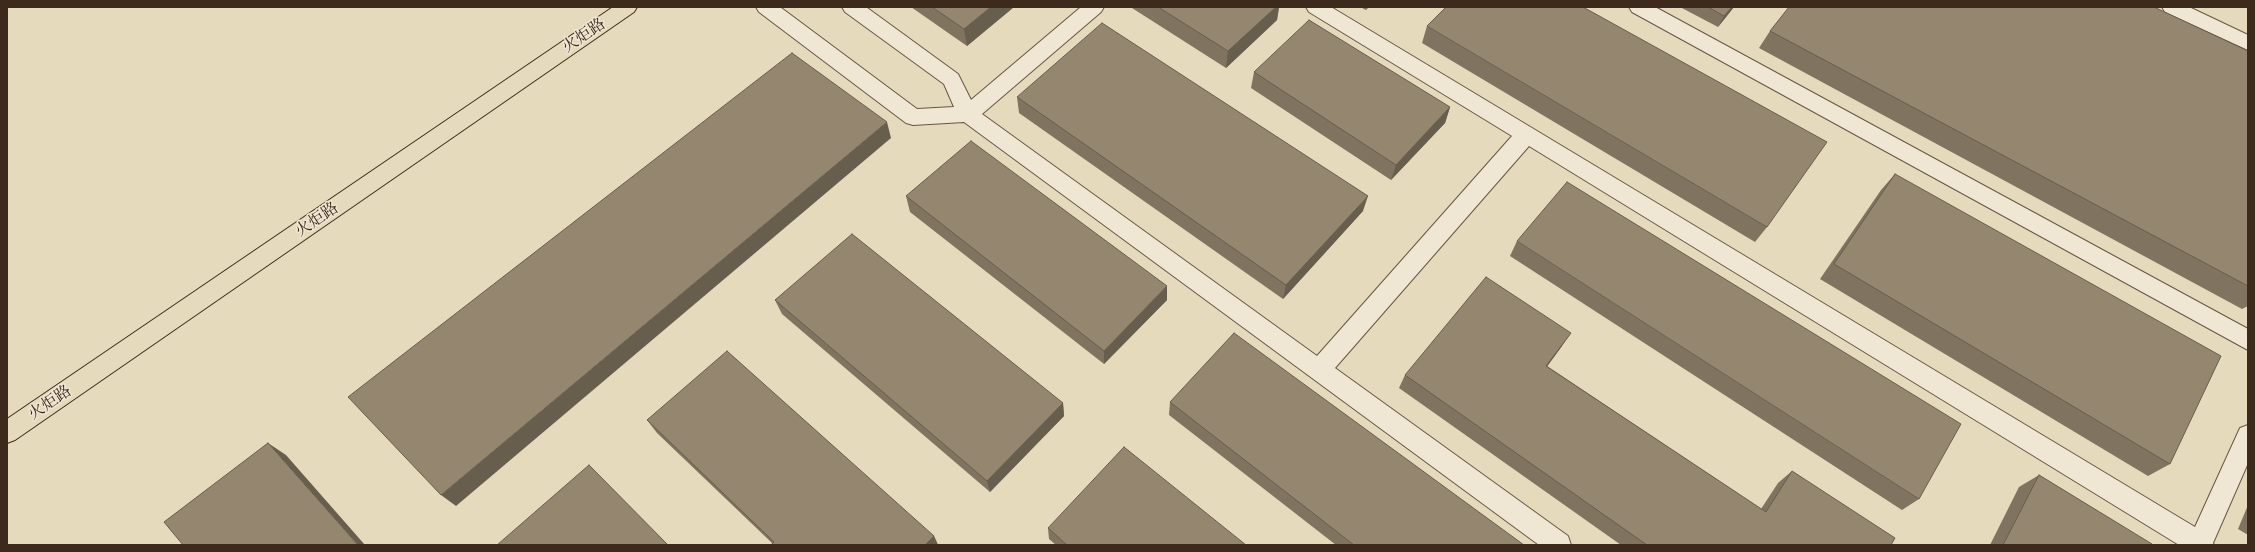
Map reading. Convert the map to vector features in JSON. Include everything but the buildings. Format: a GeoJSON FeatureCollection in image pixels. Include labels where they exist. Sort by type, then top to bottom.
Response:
{"type":"FeatureCollection","features":[{"type":"Feature","properties":{"kind":"main road","name":"火炬路"},"geometry":{"type":"LineString","coordinates":[[7,432],[627,7]]}},
{"type":"Feature","properties":{"kind":"lane"},"geometry":{"type":"LineString","coordinates":[[766,7],[913,117],[968,114],[1094,7]]}},
{"type":"Feature","properties":{"kind":"lane"},"geometry":{"type":"LineString","coordinates":[[852,7],[951,79],[968,114],[1559,545]]}},
{"type":"Feature","properties":{"kind":"lane"},"geometry":{"type":"LineString","coordinates":[[1316,7],[2201,545],[2248,436]]}},
{"type":"Feature","properties":{"kind":"lane"},"geometry":{"type":"LineString","coordinates":[[1638,7],[2248,340]]}},
{"type":"Feature","properties":{"kind":"lane"},"geometry":{"type":"LineString","coordinates":[[2172,7],[2248,43]]}},
{"type":"Feature","properties":{"kind":"lane"},"geometry":{"type":"LineString","coordinates":[[1319,370],[1527,134]]}}]}
